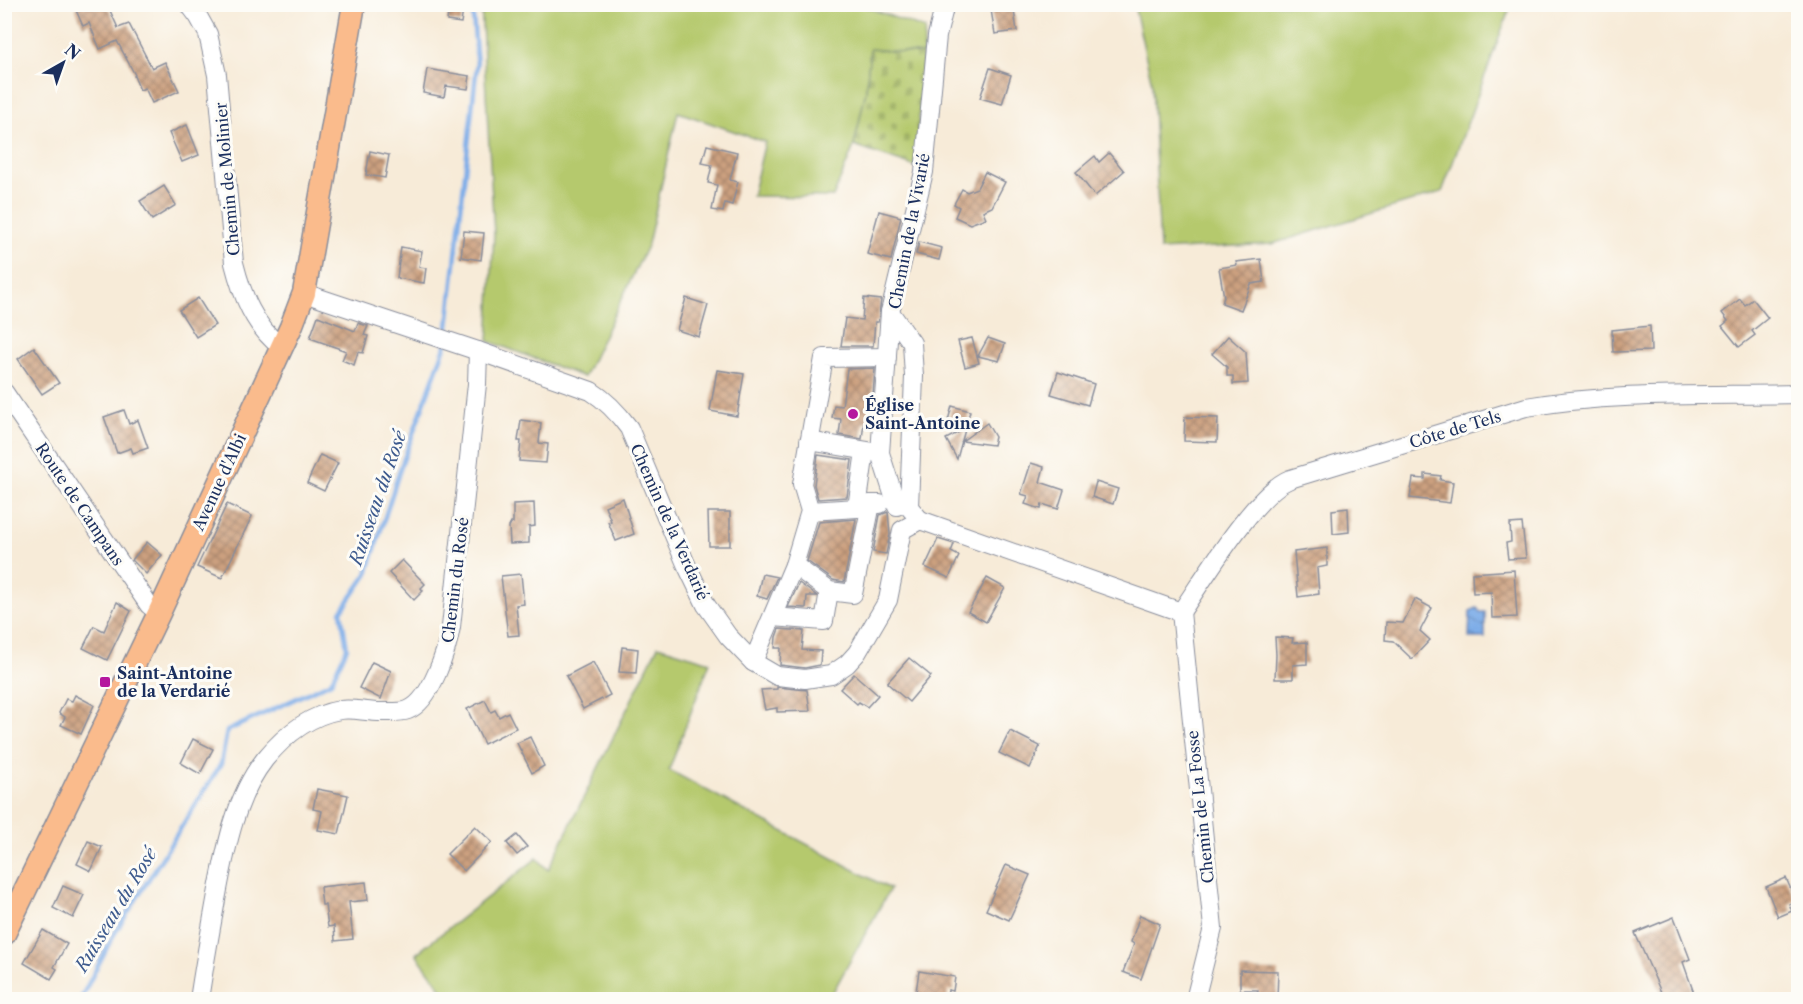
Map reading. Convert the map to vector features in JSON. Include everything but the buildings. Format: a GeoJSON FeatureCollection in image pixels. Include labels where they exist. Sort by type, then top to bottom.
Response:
{"type":"FeatureCollection","features":[{"type":"Feature","properties":{"kind":"main road","name":"Avenue d'Albi"},"geometry":{"type":"LineString","coordinates":[[4,934],[159,614],[304,293],[354,4]]}},
{"type":"Feature","properties":{"kind":"street","name":"Chemin de Molinier"},"geometry":{"type":"LineString","coordinates":[[189,4],[208,34],[217,75],[234,263],[240,287],[262,328],[281,347]]}},
{"type":"Feature","properties":{"kind":"street","name":"Chemin de la Vivarié"},"geometry":{"type":"LineString","coordinates":[[909,511],[914,376],[912,343],[890,312],[924,172],[937,36],[945,4]]}},
{"type":"Feature","properties":{"kind":"street","name":"Chemin de la Verdarié"},"geometry":{"type":"LineString","coordinates":[[304,293],[591,391],[616,411],[629,428],[645,462],[686,564],[706,604],[728,636],[753,662],[777,676],[805,679],[831,675],[847,664],[857,653],[888,600],[902,530],[909,511]]}},
{"type":"Feature","properties":{"kind":"street"},"geometry":{"type":"LineString","coordinates":[[794,565],[829,591],[853,594],[887,357],[890,312]]}},
{"type":"Feature","properties":{"kind":"street","name":"Chemin du Rosé"},"geometry":{"type":"LineString","coordinates":[[199,999],[225,853],[243,797],[266,758],[309,720],[325,713],[343,709],[379,712],[407,710],[415,706],[440,669],[451,627],[477,384],[478,351]]}},
{"type":"Feature","properties":{"kind":"street"},"geometry":{"type":"LineString","coordinates":[[753,662],[794,565],[810,510],[802,484],[824,358],[887,357]]}},
{"type":"Feature","properties":{"kind":"street","name":"Route de Campans"},"geometry":{"type":"LineString","coordinates":[[4,392],[149,605],[159,614]]}},
{"type":"Feature","properties":{"kind":"street","name":"Côte de Tels"},"geometry":{"type":"LineString","coordinates":[[1180,612],[1267,495],[1290,479],[1538,405],[1596,398],[1798,394]]}},
{"type":"Feature","properties":{"kind":"street"},"geometry":{"type":"LineString","coordinates":[[809,441],[873,452],[909,511]]}},
{"type":"Feature","properties":{"kind":"street"},"geometry":{"type":"LineString","coordinates":[[810,510],[864,506],[909,511],[1180,612]]}},
{"type":"Feature","properties":{"kind":"street"},"geometry":{"type":"LineString","coordinates":[[773,617],[824,621],[829,591]]}},
{"type":"Feature","properties":{"kind":"street","name":"Chemin de La Fosse"},"geometry":{"type":"LineString","coordinates":[[1180,612],[1213,928],[1195,999]]}},
{"type":"Feature","properties":{"kind":"green space"},"geometry":{"type":"Polygon","coordinates":[[[1134,4],[1511,5],[1442,192],[1272,244],[1160,250],[1152,84],[1134,4]]]}},
{"type":"Feature","properties":{"kind":"green space"},"geometry":{"type":"Polygon","coordinates":[[[481,5],[861,5],[925,29],[923,54],[870,50],[866,91],[854,146],[833,197],[752,196],[765,142],[678,112],[648,244],[584,377],[488,341],[494,234],[481,5]]]}},
{"type":"Feature","properties":{"kind":"green space"},"geometry":{"type":"Polygon","coordinates":[[[870,49],[923,54],[916,167],[854,146],[866,91],[870,49]]]}},
{"type":"Feature","properties":{"kind":"green space"},"geometry":{"type":"Polygon","coordinates":[[[658,646],[710,662],[669,770],[890,889],[829,999],[449,999],[416,954],[537,858],[548,870],[658,646]]]}},
{"type":"Feature","properties":{"kind":"water"},"geometry":{"type":"Polygon","coordinates":[[[1477,608],[1480,612],[1485,612],[1485,638],[1469,638],[1470,611],[1477,608]]]}},
{"type":"Feature","properties":{"kind":"waterway","name":"Ruisseau du Rosé"},"geometry":{"type":"LineString","coordinates":[[447,336],[477,64],[472,4]]}},
{"type":"Feature","properties":{"kind":"waterway","name":"Ruisseau du Rosé"},"geometry":{"type":"LineString","coordinates":[[80,1000],[113,936],[221,764],[227,731],[331,682],[347,648],[341,612],[367,574],[400,469],[446,344]]}},
{"type":"Feature","properties":{"kind":"place","name":"Église Saint-Antoine"},"geometry":{"type":"Point","coordinates":[853,414]}},
{"type":"Feature","properties":{"kind":"place","name":"Saint-Antoine de la Verdarié"},"geometry":{"type":"Point","coordinates":[105,682]}}]}
